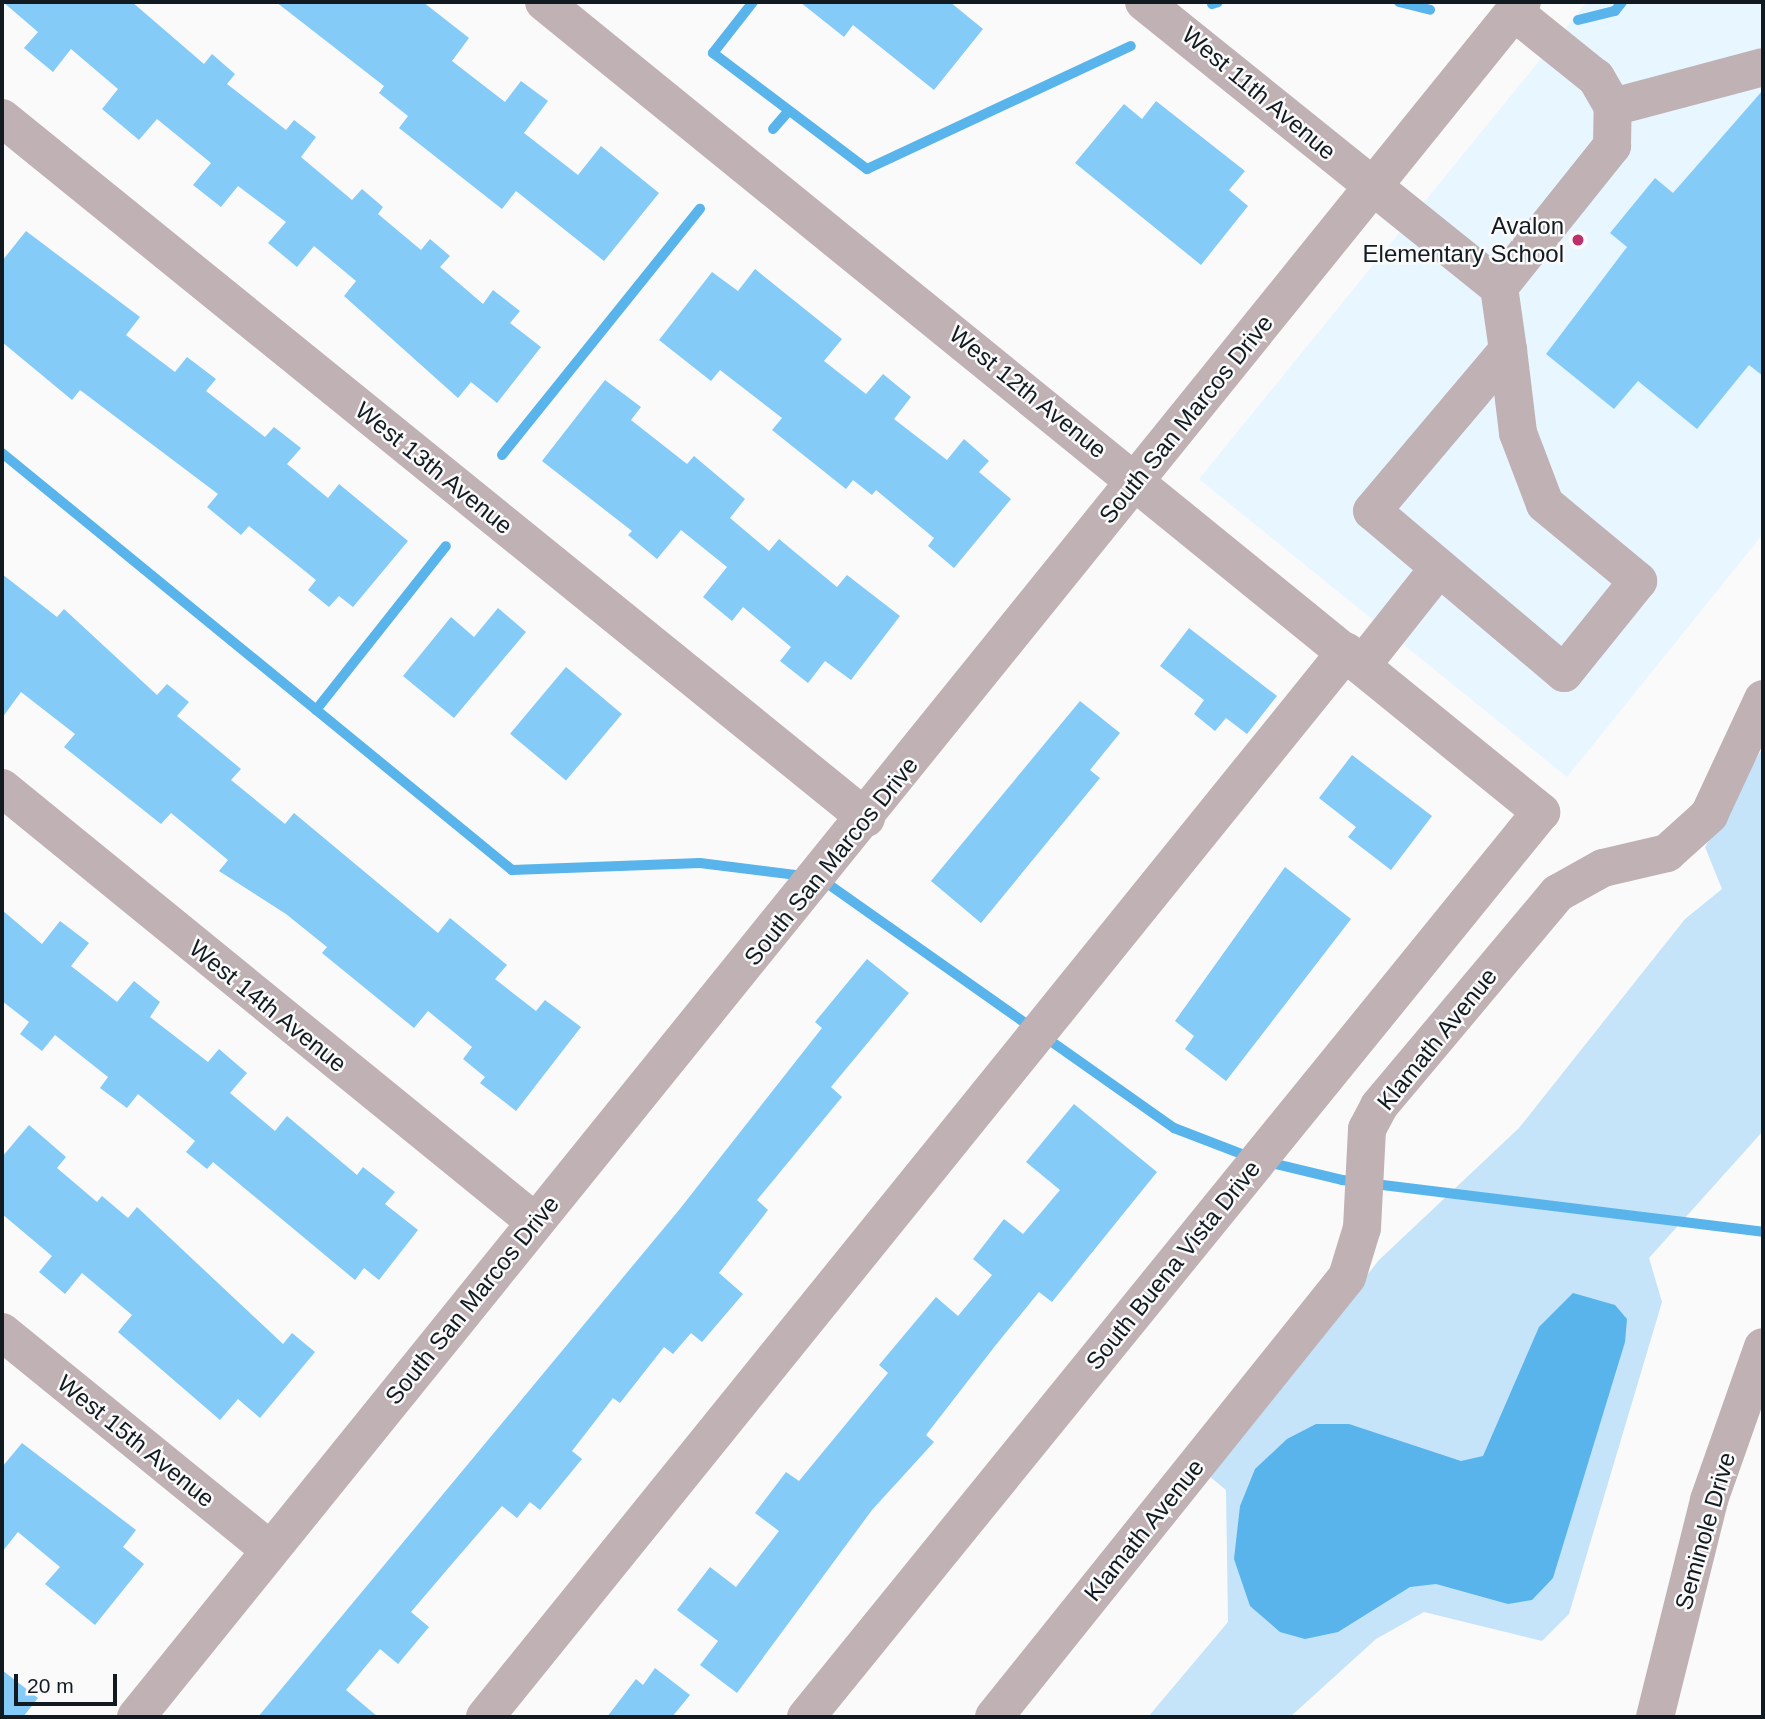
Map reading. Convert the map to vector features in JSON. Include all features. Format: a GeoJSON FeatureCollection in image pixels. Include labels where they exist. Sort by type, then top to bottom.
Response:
{"type":"FeatureCollection","features":[{"type":"Feature","properties":{"kind":"street","name":"West 12th Avenue"},"geometry":{"type":"LineString","coordinates":[[544,2],[1136,480],[1541,813]]}},
{"type":"Feature","properties":{"kind":"street","name":"West 11th Avenue"},"geometry":{"type":"LineString","coordinates":[[1144,2],[1499,287]]}},
{"type":"Feature","properties":{"kind":"street","name":"South San Marcos Drive"},"geometry":{"type":"LineString","coordinates":[[136,1717],[535,1222],[866,818],[1518,7]]}},
{"type":"Feature","properties":{"kind":"street"},"geometry":{"type":"LineString","coordinates":[[1507,350],[1371,511],[1564,673],[1638,581],[1545,504],[1518,433],[1499,287],[1612,146],[1613,107],[1596,78],[1518,7]]}},
{"type":"Feature","properties":{"kind":"street"},"geometry":{"type":"LineString","coordinates":[[1613,107],[1763,67]]}},
{"type":"Feature","properties":{"kind":"street","name":"West 13th Avenue"},"geometry":{"type":"LineString","coordinates":[[2,118],[866,818]]}},
{"type":"Feature","properties":{"kind":"street"},"geometry":{"type":"LineString","coordinates":[[485,1717],[1354,659],[1439,568]]}},
{"type":"Feature","properties":{"kind":"street","name":"Klamath Avenue"},"geometry":{"type":"LineString","coordinates":[[994,1717],[1347,1277],[1363,1204],[1365,1150],[1379,1106],[1558,893],[1603,868],[1667,853],[1709,815],[1763,699]]}},
{"type":"Feature","properties":{"kind":"street","name":"West 14th Avenue"},"geometry":{"type":"LineString","coordinates":[[2,789],[535,1222]]}},
{"type":"Feature","properties":{"kind":"street","name":"South Buena Vista Drive"},"geometry":{"type":"LineString","coordinates":[[806,1717],[1541,813]]}},
{"type":"Feature","properties":{"kind":"street","name":"West 15th Avenue"},"geometry":{"type":"LineString","coordinates":[[2,1332],[270,1550]]}},
{"type":"Feature","properties":{"kind":"street","name":"Seminole Drive"},"geometry":{"type":"LineString","coordinates":[[1654,1717],[1709,1500],[1763,1347]]}},
{"type":"Feature","properties":{"kind":"shaded area","name":"Avalon Elementary School"},"geometry":{"type":"Polygon","coordinates":[[[1587,2],[1763,2],[1763,534],[1567,777],[1199,479],[1587,2]]]}},
{"type":"Feature","properties":{"kind":"shaded area"},"geometry":{"type":"Polygon","coordinates":[[[1763,747],[1763,1131],[1649,1258],[1662,1302],[1569,1614],[1542,1641],[1424,1612],[1376,1639],[1290,1717],[1148,1717],[1228,1622],[1226,1490],[1209,1476],[1379,1260],[1519,1128],[1685,919],[1722,889],[1705,847],[1763,747]]]}},
{"type":"Feature","properties":{"kind":"water"},"geometry":{"type":"Polygon","coordinates":[[[1573,1293],[1615,1305],[1627,1319],[1625,1342],[1553,1578],[1532,1600],[1508,1604],[1436,1584],[1410,1587],[1338,1632],[1305,1639],[1280,1632],[1250,1606],[1234,1559],[1240,1506],[1255,1469],[1287,1439],[1316,1424],[1349,1424],[1461,1461],[1483,1456],[1539,1327],[1573,1293]]]}},
{"type":"Feature","properties":{"kind":"building"},"geometry":{"type":"Polygon","coordinates":[[[3,2],[132,2],[204,64],[212,54],[235,74],[227,84],[286,130],[294,120],[316,137],[301,157],[352,200],[362,189],[383,207],[378,214],[421,250],[430,239],[450,256],[440,267],[483,304],[493,290],[520,311],[510,323],[541,347],[497,403],[471,382],[458,398],[344,296],[356,281],[314,246],[297,267],[268,243],[286,222],[238,186],[221,207],[193,185],[211,163],[157,119],[139,140],[102,109],[118,89],[71,49],[53,72],[24,48],[38,32],[3,2]]]}},
{"type":"Feature","properties":{"kind":"building"},"geometry":{"type":"Polygon","coordinates":[[[276,2],[423,2],[469,38],[452,61],[505,102],[521,81],[548,101],[524,133],[578,175],[601,146],[659,193],[604,261],[516,191],[502,209],[399,128],[408,116],[379,93],[384,86],[276,2]]]}},
{"type":"Feature","properties":{"kind":"building"},"geometry":{"type":"Polygon","coordinates":[[[800,2],[950,2],[983,29],[934,90],[853,25],[844,37],[800,2]]]}},
{"type":"Feature","properties":{"kind":"building"},"geometry":{"type":"Polygon","coordinates":[[[1763,90],[1763,376],[1749,365],[1697,429],[1638,381],[1614,409],[1546,354],[1627,247],[1610,233],[1655,178],[1673,193],[1763,90]]]}},
{"type":"Feature","properties":{"kind":"building"},"geometry":{"type":"Polygon","coordinates":[[[1156,101],[1245,171],[1229,190],[1248,206],[1201,265],[1075,163],[1124,104],[1142,119],[1156,101]]]}},
{"type":"Feature","properties":{"kind":"building"},"geometry":{"type":"Polygon","coordinates":[[[26,231],[140,317],[126,335],[175,372],[187,357],[216,379],[206,391],[265,437],[274,427],[301,448],[287,464],[328,498],[339,484],[408,541],[353,607],[339,596],[329,607],[308,590],[316,580],[249,526],[241,535],[207,507],[218,494],[80,390],[72,400],[2,342],[2,261],[26,231]]]}},
{"type":"Feature","properties":{"kind":"building"},"geometry":{"type":"Polygon","coordinates":[[[755,269],[842,339],[824,361],[866,394],[883,374],[911,397],[894,419],[947,460],[964,439],[989,461],[979,472],[1011,499],[954,568],[928,546],[934,538],[876,490],[872,495],[853,480],[846,489],[772,430],[782,418],[720,370],[711,381],[659,340],[712,272],[738,291],[755,269]]]}},
{"type":"Feature","properties":{"kind":"building"},"geometry":{"type":"Polygon","coordinates":[[[605,380],[641,407],[631,420],[687,464],[694,456],[745,499],[730,518],[769,551],[779,539],[837,587],[847,575],[900,616],[851,680],[825,661],[808,683],[780,661],[791,647],[743,607],[732,621],[703,597],[727,567],[681,530],[657,559],[628,535],[632,531],[542,461],[605,380]]]}},
{"type":"Feature","properties":{"kind":"building"},"geometry":{"type":"Polygon","coordinates":[[[2,574],[57,617],[64,609],[157,695],[167,684],[189,702],[177,716],[241,769],[231,780],[285,824],[294,813],[438,933],[450,918],[507,965],[495,979],[536,1011],[545,1000],[581,1027],[516,1111],[480,1083],[485,1077],[463,1059],[472,1047],[428,1011],[414,1028],[322,953],[327,947],[286,914],[219,871],[228,860],[171,813],[161,824],[64,747],[75,734],[21,692],[2,718],[2,574]]]}},
{"type":"Feature","properties":{"kind":"building"},"geometry":{"type":"Polygon","coordinates":[[[498,608],[526,632],[454,718],[403,676],[451,617],[474,637],[498,608]]]}},
{"type":"Feature","properties":{"kind":"building"},"geometry":{"type":"Polygon","coordinates":[[[1189,628],[1277,696],[1247,734],[1226,718],[1215,731],[1194,714],[1204,700],[1160,666],[1189,628]]]}},
{"type":"Feature","properties":{"kind":"building"},"geometry":{"type":"Polygon","coordinates":[[[566,667],[622,714],[566,781],[510,734],[566,667]]]}},
{"type":"Feature","properties":{"kind":"building"},"geometry":{"type":"Polygon","coordinates":[[[1080,701],[1120,733],[1090,770],[1100,778],[981,923],[931,881],[1080,701]]]}},
{"type":"Feature","properties":{"kind":"building"},"geometry":{"type":"Polygon","coordinates":[[[1352,755],[1432,816],[1391,870],[1348,837],[1356,827],[1319,798],[1352,755]]]}},
{"type":"Feature","properties":{"kind":"building"},"geometry":{"type":"Polygon","coordinates":[[[1285,867],[1351,919],[1226,1081],[1185,1049],[1194,1036],[1175,1021],[1285,867]]]}},
{"type":"Feature","properties":{"kind":"building"},"geometry":{"type":"Polygon","coordinates":[[[2,910],[42,944],[60,921],[89,943],[71,966],[117,1002],[134,981],[160,1002],[150,1017],[208,1062],[219,1049],[247,1073],[230,1093],[275,1131],[287,1116],[357,1175],[363,1167],[395,1192],[385,1204],[418,1230],[379,1280],[364,1268],[355,1280],[213,1162],[207,1169],[186,1152],[195,1141],[138,1094],[127,1108],[100,1088],[108,1077],[55,1035],[42,1051],[20,1034],[29,1022],[2,1001],[2,910]]]}},
{"type":"Feature","properties":{"kind":"building"},"geometry":{"type":"Polygon","coordinates":[[[867,959],[909,993],[831,1087],[842,1097],[757,1200],[768,1210],[719,1273],[743,1294],[702,1342],[691,1333],[673,1354],[664,1347],[620,1403],[613,1398],[572,1451],[582,1459],[540,1510],[530,1502],[517,1518],[502,1506],[451,1565],[411,1612],[429,1627],[398,1664],[380,1649],[346,1690],[378,1717],[258,1717],[679,1210],[822,1028],[815,1022],[867,959]]]}},
{"type":"Feature","properties":{"kind":"building"},"geometry":{"type":"Polygon","coordinates":[[[1074,1104],[1157,1172],[1052,1302],[1039,1292],[995,1346],[926,1435],[934,1442],[872,1510],[737,1693],[700,1665],[718,1641],[677,1610],[710,1567],[736,1587],[779,1531],[755,1513],[786,1472],[799,1481],[888,1373],[879,1365],[936,1297],[958,1316],[992,1275],[973,1259],[1004,1219],[1023,1234],[1060,1190],[1026,1162],[1074,1104]]]}},
{"type":"Feature","properties":{"kind":"building"},"geometry":{"type":"Polygon","coordinates":[[[29,1125],[66,1157],[57,1168],[97,1202],[102,1196],[128,1218],[137,1207],[283,1344],[292,1333],[315,1352],[260,1418],[238,1399],[220,1420],[118,1332],[132,1315],[82,1273],[65,1294],[39,1272],[52,1256],[2,1214],[2,1157],[29,1125]]]}},
{"type":"Feature","properties":{"kind":"building"},"geometry":{"type":"Polygon","coordinates":[[[22,1443],[136,1530],[123,1547],[144,1564],[95,1625],[45,1584],[60,1567],[18,1532],[2,1552],[2,1467],[22,1443]]]}},
{"type":"Feature","properties":{"kind":"building"},"geometry":{"type":"Polygon","coordinates":[[[655,1668],[690,1695],[672,1717],[607,1717],[636,1679],[643,1685],[655,1668]]]}},
{"type":"Feature","properties":{"kind":"building"},"geometry":{"type":"Polygon","coordinates":[[[2,1670],[38,1698],[23,1717],[2,1717],[2,1670]]]}},
{"type":"Feature","properties":{"kind":"waterway"},"geometry":{"type":"LineString","coordinates":[[753,2],[713,53],[867,169],[1131,46]]}},
{"type":"Feature","properties":{"kind":"waterway"},"geometry":{"type":"LineString","coordinates":[[1212,4],[1218,2]]}},
{"type":"Feature","properties":{"kind":"waterway"},"geometry":{"type":"LineString","coordinates":[[1399,2],[1430,10]]}},
{"type":"Feature","properties":{"kind":"waterway"},"geometry":{"type":"LineString","coordinates":[[1578,20],[1615,11],[1622,2]]}},
{"type":"Feature","properties":{"kind":"waterway"},"geometry":{"type":"LineString","coordinates":[[773,129],[787,113]]}},
{"type":"Feature","properties":{"kind":"waterway"},"geometry":{"type":"LineString","coordinates":[[502,455],[700,209]]}},
{"type":"Feature","properties":{"kind":"waterway"},"geometry":{"type":"LineString","coordinates":[[2,453],[512,870],[700,863],[805,876]]}},
{"type":"Feature","properties":{"kind":"waterway"},"geometry":{"type":"LineString","coordinates":[[316,710],[446,546]]}},
{"type":"Feature","properties":{"kind":"waterway"},"geometry":{"type":"LineString","coordinates":[[821,879],[1174,1128],[1252,1158]]}},
{"type":"Feature","properties":{"kind":"waterway"},"geometry":{"type":"LineString","coordinates":[[1267,1162],[1342,1180],[1763,1232]]}},
{"type":"Feature","properties":{"kind":"place","name":"Avalon Elementary School"},"geometry":{"type":"Point","coordinates":[1578,240]}}]}
